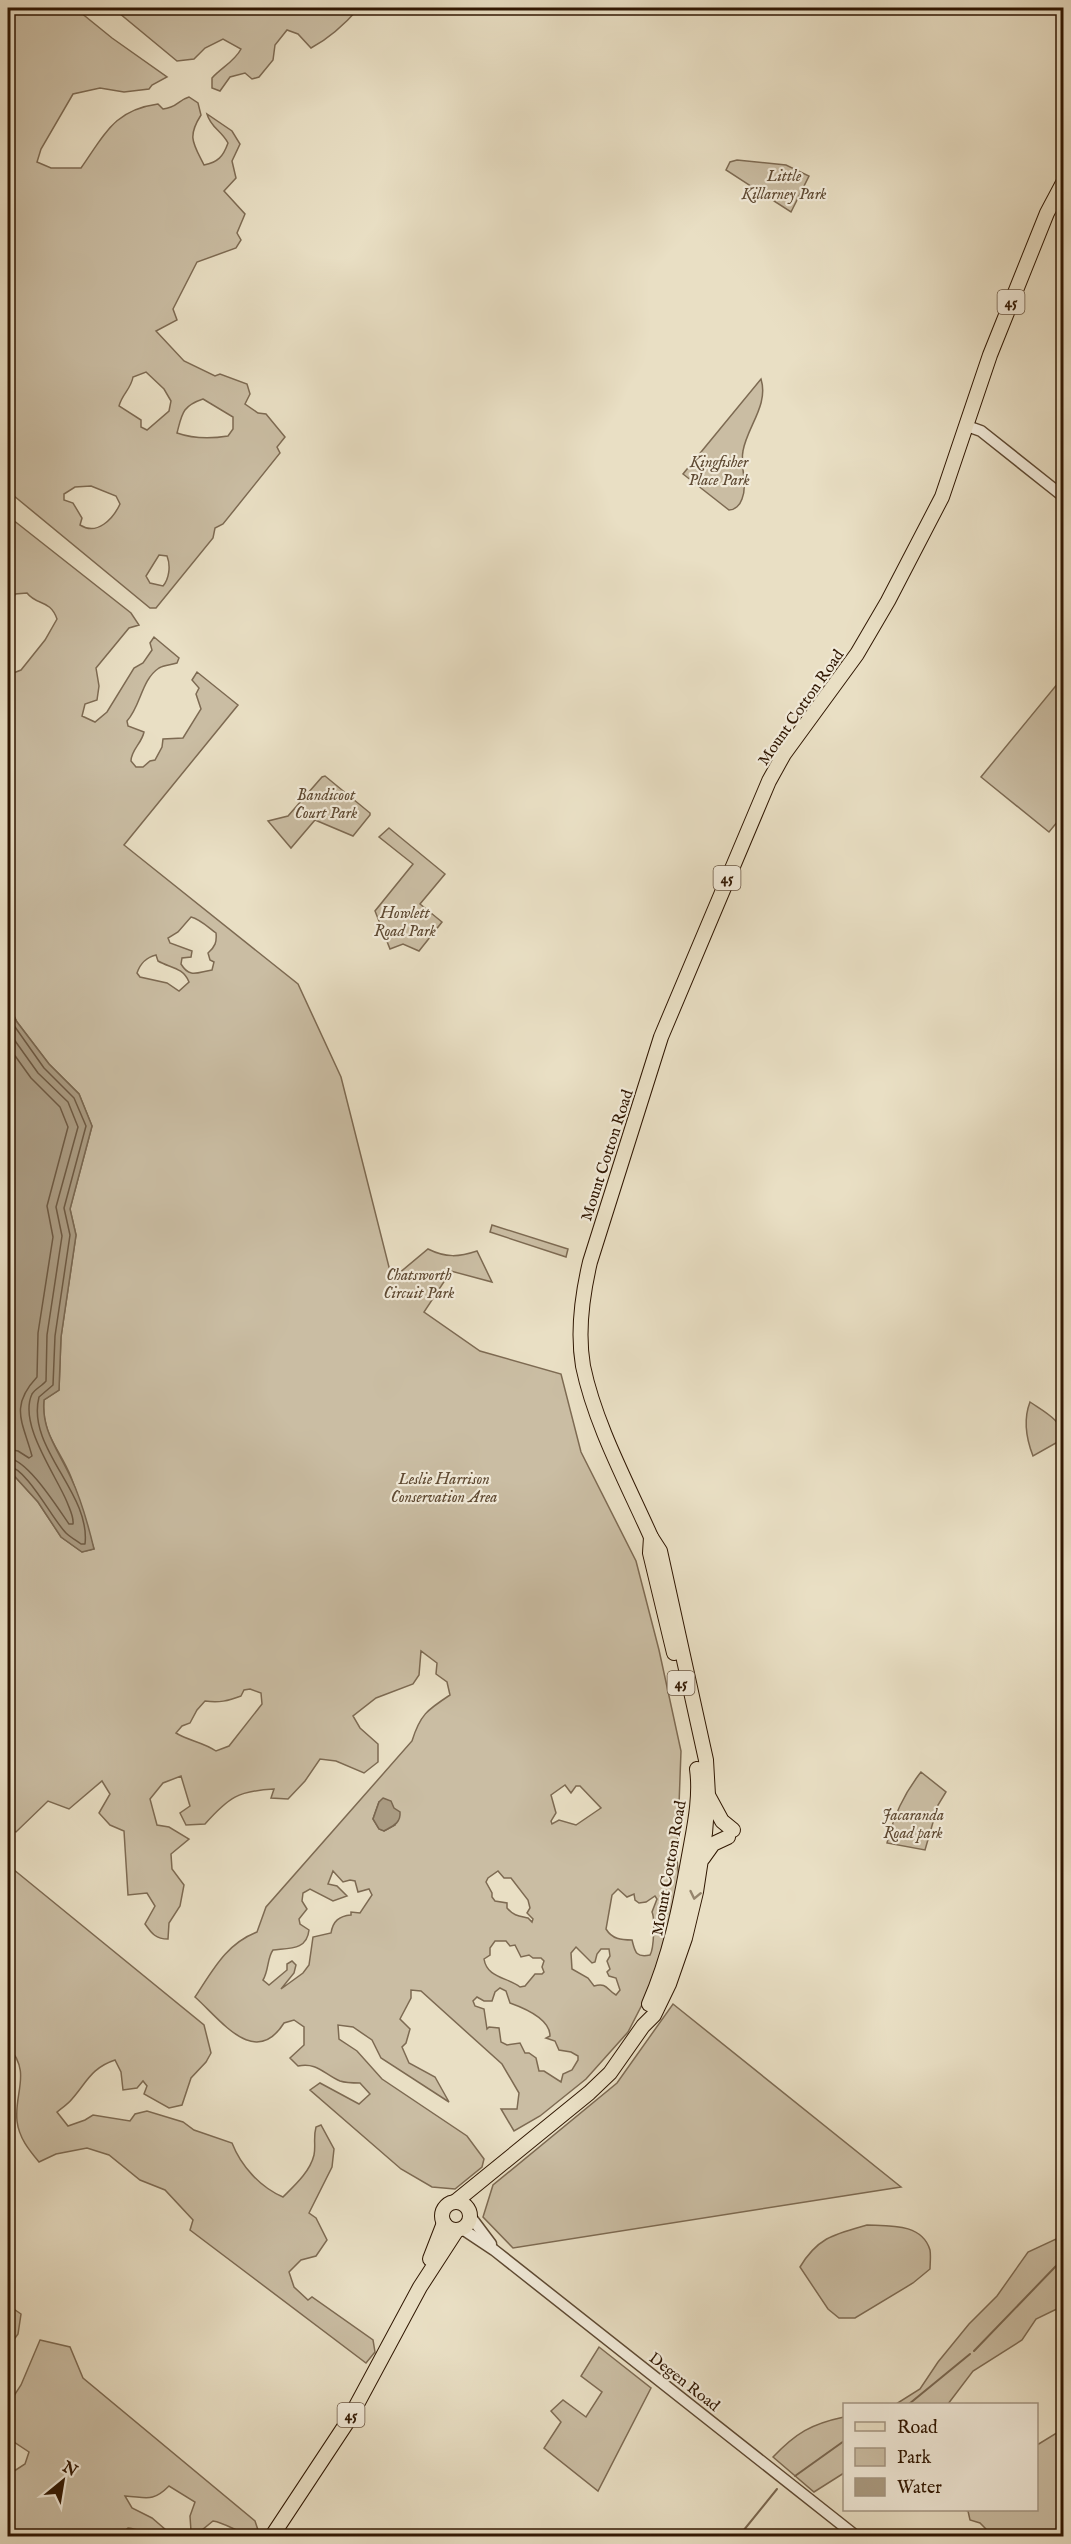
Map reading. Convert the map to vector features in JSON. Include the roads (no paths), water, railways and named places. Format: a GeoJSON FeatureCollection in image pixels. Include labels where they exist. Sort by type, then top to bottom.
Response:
{"type":"FeatureCollection","features":[{"type":"Feature","properties":{"kind":"main road","name":"Mount Cotton Road"},"geometry":{"type":"LineString","coordinates":[[455,2202],[589,2093],[623,2057],[643,2026],[654,2015],[672,1976],[687,1929],[702,1859],[708,1795],[704,1742],[660,1551],[651,1537],[605,1432],[584,1366],[581,1340],[583,1295],[598,1231],[661,1036],[769,781],[784,754],[857,654],[888,601],[942,497],[990,355],[1047,213],[1064,181]]}},
{"type":"Feature","properties":{"kind":"main road","name":"Mount Cotton Road"},"geometry":{"type":"LineString","coordinates":[[643,2026],[673,1939],[690,1853],[698,1794],[693,1735],[650,1553],[651,1537]]}},
{"type":"Feature","properties":{"kind":"main road"},"geometry":{"type":"LineString","coordinates":[[702,1859],[713,1844],[730,1833],[708,1795]]}},
{"type":"Feature","properties":{"kind":"main road","name":"Mount Cotton Road"},"geometry":{"type":"LineString","coordinates":[[469,2213],[472,2196],[484,2179]]}},
{"type":"Feature","properties":{"kind":"main road"},"geometry":{"type":"LineString","coordinates":[[455,2202],[462,2204],[469,2213]]}},
{"type":"Feature","properties":{"kind":"main road","name":"45"},"geometry":{"type":"LineString","coordinates":[[454,2227],[441,2215],[444,2208],[455,2202]]}},
{"type":"Feature","properties":{"kind":"main road","name":"45"},"geometry":{"type":"LineString","coordinates":[[272,2536],[363,2395],[454,2227],[467,2223],[469,2213]]}},
{"type":"Feature","properties":{"kind":"street"},"geometry":{"type":"LineString","coordinates":[[967,426],[981,431],[1064,496]]}},
{"type":"Feature","properties":{"kind":"street","name":"Degen Road"},"geometry":{"type":"LineString","coordinates":[[469,2213],[494,2250]]}},
{"type":"Feature","properties":{"kind":"street","name":"Degen Road"},"geometry":{"type":"LineString","coordinates":[[454,2227],[494,2250],[856,2536]]}},
{"type":"Feature","properties":{"kind":"water"},"geometry":{"type":"Polygon","coordinates":[[[8,1004],[17,1022],[49,1064],[79,1094],[92,1126],[70,1209],[76,1235],[61,1337],[59,1390],[44,1400],[48,1431],[78,1495],[92,1540],[94,1549],[82,1552],[61,1537],[38,1502],[8,1469],[8,1004]]]}},
{"type":"Feature","properties":{"kind":"water"},"geometry":{"type":"Polygon","coordinates":[[[383,1798],[391,1801],[394,1808],[400,1812],[398,1822],[384,1831],[379,1829],[373,1819],[379,1802],[383,1798]]]}},
{"type":"Feature","properties":{"kind":"waterway"},"geometry":{"type":"LineString","coordinates":[[974,2351],[1056,2266]]}},
{"type":"Feature","properties":{"kind":"waterway"},"geometry":{"type":"LineString","coordinates":[[910,2403],[970,2354]]}},
{"type":"Feature","properties":{"kind":"waterway"},"geometry":{"type":"LineString","coordinates":[[795,2476],[843,2442]]}},
{"type":"Feature","properties":{"kind":"waterway"},"geometry":{"type":"LineString","coordinates":[[739,2536],[777,2489]]}},
{"type":"Feature","properties":{"kind":"park label","name":"Little Killarney Park"},"geometry":{"type":"Point","coordinates":[784,184]}},
{"type":"Feature","properties":{"kind":"park label","name":"Kingfisher Place Park"},"geometry":{"type":"Point","coordinates":[719,470]}},
{"type":"Feature","properties":{"kind":"park label","name":"Bandicoot Court Park"},"geometry":{"type":"Point","coordinates":[326,803]}},
{"type":"Feature","properties":{"kind":"park label","name":"Howlett Road Park"},"geometry":{"type":"Point","coordinates":[405,921]}},
{"type":"Feature","properties":{"kind":"park label","name":"Chatsworth Circuit Park"},"geometry":{"type":"Point","coordinates":[419,1283]}},
{"type":"Feature","properties":{"kind":"park label","name":"Leslie Harrison Conservation Area"},"geometry":{"type":"Point","coordinates":[444,1487]}},
{"type":"Feature","properties":{"kind":"park label","name":"Jacaranda Road park"},"geometry":{"type":"Point","coordinates":[913,1823]}}]}
